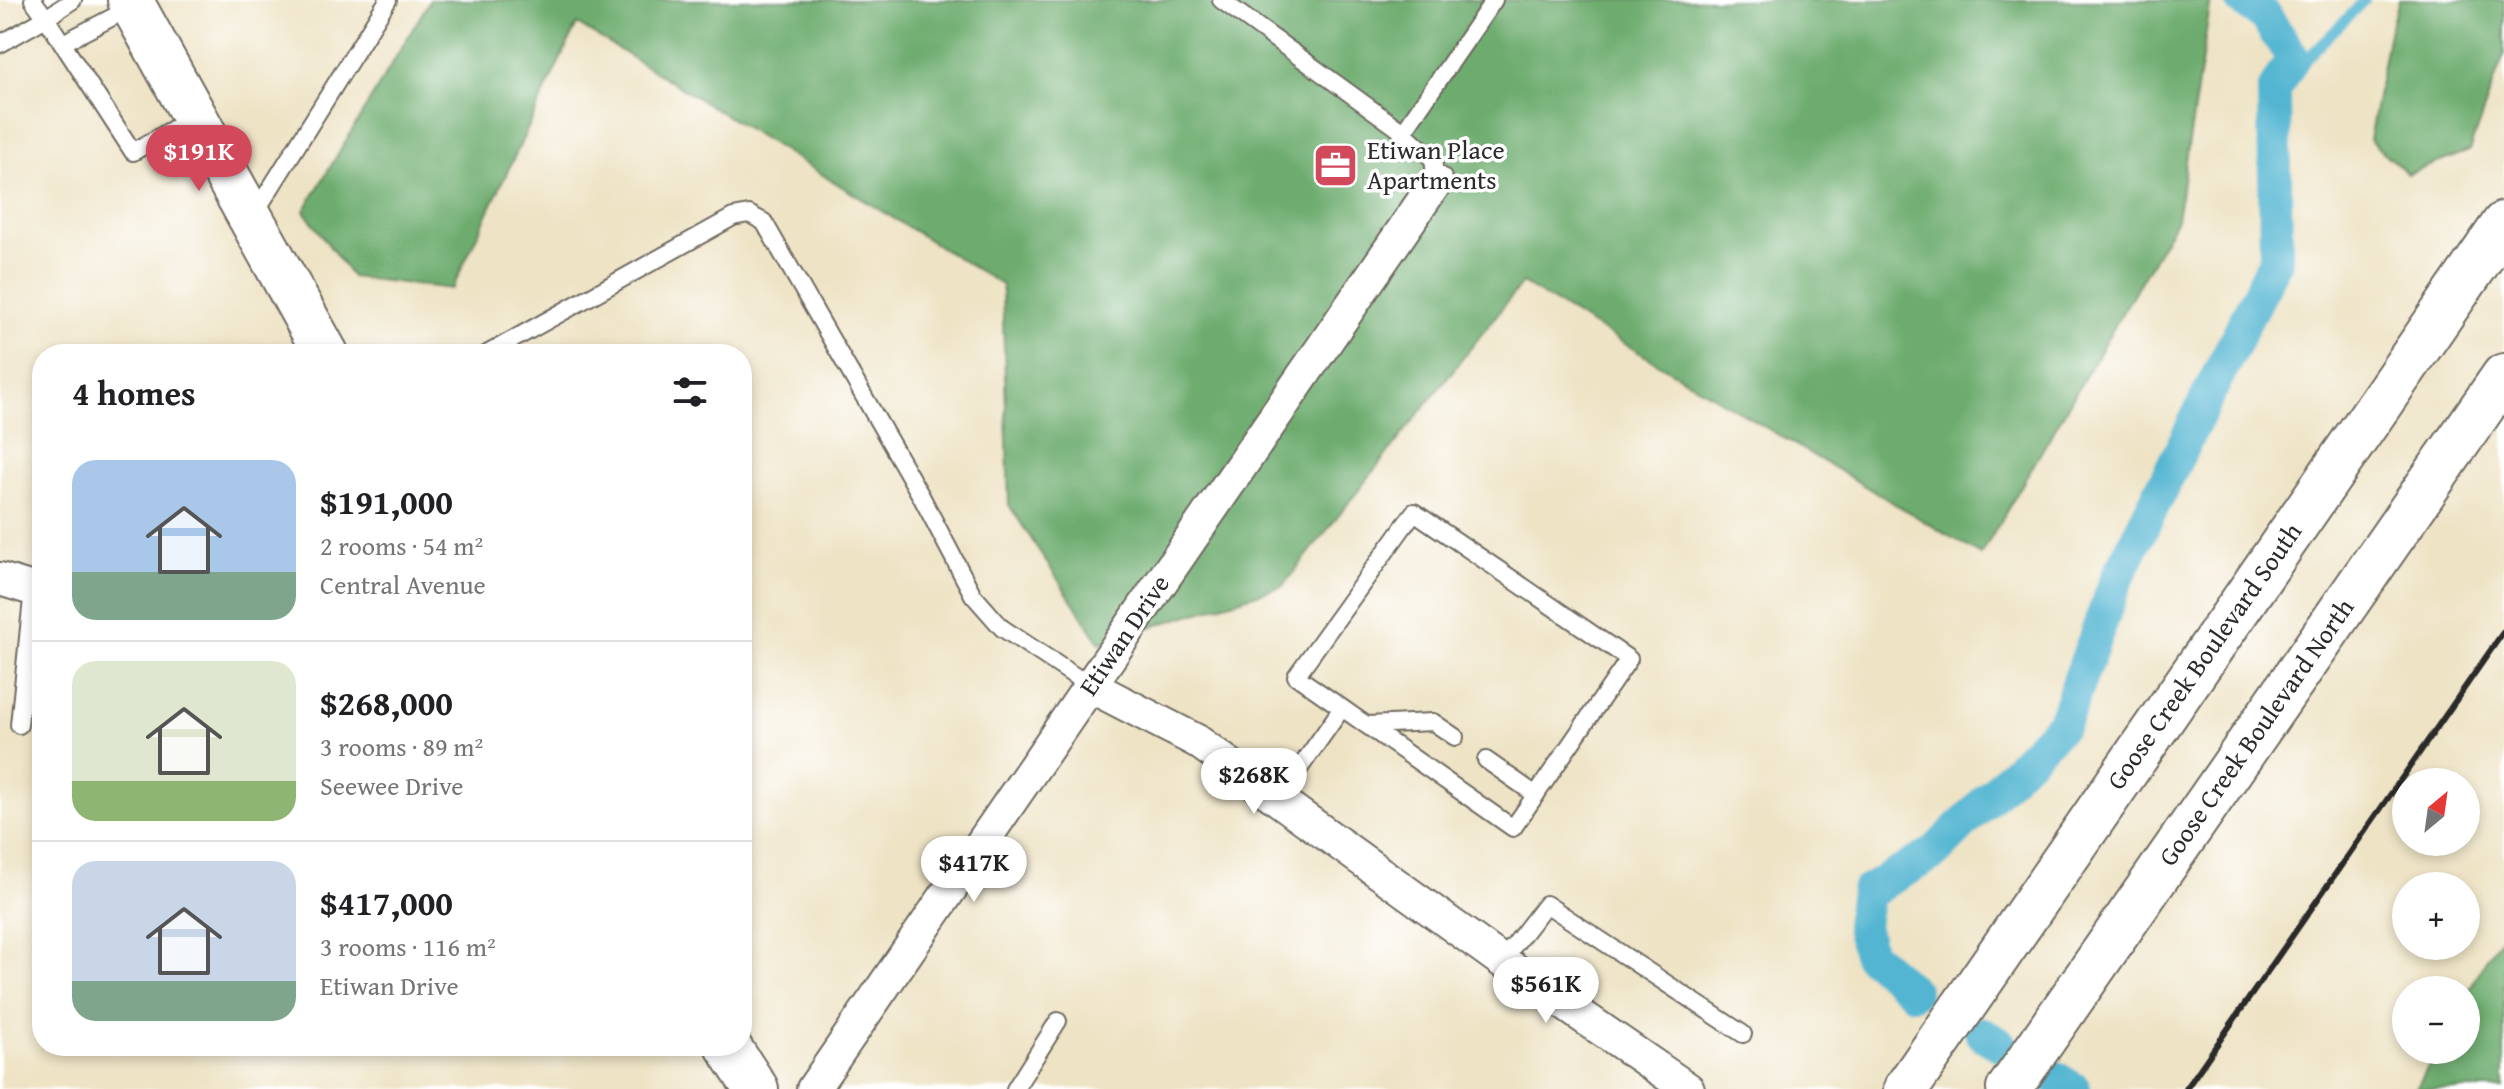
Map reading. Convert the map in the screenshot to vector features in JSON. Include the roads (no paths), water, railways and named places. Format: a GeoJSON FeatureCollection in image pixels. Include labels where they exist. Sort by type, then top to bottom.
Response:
{"type":"FeatureCollection","features":[{"type":"Feature","properties":{"kind":"main road"},"geometry":{"type":"LineString","coordinates":[[132,3],[321,344]]}},
{"type":"Feature","properties":{"kind":"main road","name":"Goose Creek Boulevard South"},"geometry":{"type":"LineString","coordinates":[[1906,1089],[2504,224]]}},
{"type":"Feature","properties":{"kind":"main road","name":"Goose Creek Boulevard North"},"geometry":{"type":"LineString","coordinates":[[2009,1089],[2504,376]]}},
{"type":"Feature","properties":{"kind":"main road"},"geometry":{"type":"LineString","coordinates":[[735,1056],[756,1089]]}},
{"type":"Feature","properties":{"kind":"street","name":"Etiwan Drive"},"geometry":{"type":"LineString","coordinates":[[813,1089],[1436,182]]}},
{"type":"Feature","properties":{"kind":"street"},"geometry":{"type":"LineString","coordinates":[[0,579],[32,588]]}},
{"type":"Feature","properties":{"kind":"street"},"geometry":{"type":"LineString","coordinates":[[1090,686],[1197,741],[1502,961],[1688,1089]]}},
{"type":"Feature","properties":{"kind":"lane"},"geometry":{"type":"LineString","coordinates":[[33,0],[133,152],[196,116]]}},
{"type":"Feature","properties":{"kind":"lane"},"geometry":{"type":"LineString","coordinates":[[0,44],[73,0]]}},
{"type":"Feature","properties":{"kind":"lane"},"geometry":{"type":"LineString","coordinates":[[252,218],[388,0]]}},
{"type":"Feature","properties":{"kind":"lane"},"geometry":{"type":"LineString","coordinates":[[1221,0],[1403,132],[1433,159],[1436,182]]}},
{"type":"Feature","properties":{"kind":"lane"},"geometry":{"type":"LineString","coordinates":[[1403,132],[1494,0]]}},
{"type":"Feature","properties":{"kind":"lane"},"geometry":{"type":"LineString","coordinates":[[63,43],[132,3]]}},
{"type":"Feature","properties":{"kind":"lane"},"geometry":{"type":"LineString","coordinates":[[505,344],[733,217],[749,214],[764,222],[921,496],[973,595],[1002,628],[1090,686]]}},
{"type":"Feature","properties":{"kind":"lane"},"geometry":{"type":"LineString","coordinates":[[1414,512],[1629,659],[1513,828],[1342,708],[1296,676],[1414,512]]}},
{"type":"Feature","properties":{"kind":"lane"},"geometry":{"type":"LineString","coordinates":[[19,725],[32,627]]}},
{"type":"Feature","properties":{"kind":"lane"},"geometry":{"type":"LineString","coordinates":[[1278,799],[1342,708]]}},
{"type":"Feature","properties":{"kind":"lane"},"geometry":{"type":"LineString","coordinates":[[1367,725],[1433,722],[1455,737]]}},
{"type":"Feature","properties":{"kind":"lane"},"geometry":{"type":"LineString","coordinates":[[1486,760],[1536,795]]}},
{"type":"Feature","properties":{"kind":"lane"},"geometry":{"type":"LineString","coordinates":[[1502,961],[1546,904],[1743,1034]]}},
{"type":"Feature","properties":{"kind":"lane"},"geometry":{"type":"LineString","coordinates":[[1015,1089],[1058,1021]]}},
{"type":"Feature","properties":{"kind":"waterway"},"geometry":{"type":"LineString","coordinates":[[1913,992],[1869,954],[1862,926],[1867,892],[1934,853],[2064,722],[2117,578],[2276,259],[2274,91],[2293,58],[2265,16],[2242,0]]}},
{"type":"Feature","properties":{"kind":"waterway"},"geometry":{"type":"LineString","coordinates":[[2274,91],[2365,0]]}},
{"type":"Feature","properties":{"kind":"waterway"},"geometry":{"type":"LineString","coordinates":[[1982,1034],[2001,1045]]}},
{"type":"Feature","properties":{"kind":"waterway"},"geometry":{"type":"LineString","coordinates":[[2049,1074],[2074,1089]]}},
{"type":"Feature","properties":{"kind":"railway"},"geometry":{"type":"LineString","coordinates":[[2186,1089],[2504,631]]}},
{"type":"Feature","properties":{"kind":"place","name":"Etiwan Place Apartments"},"geometry":{"type":"Point","coordinates":[1336,165]}}]}
